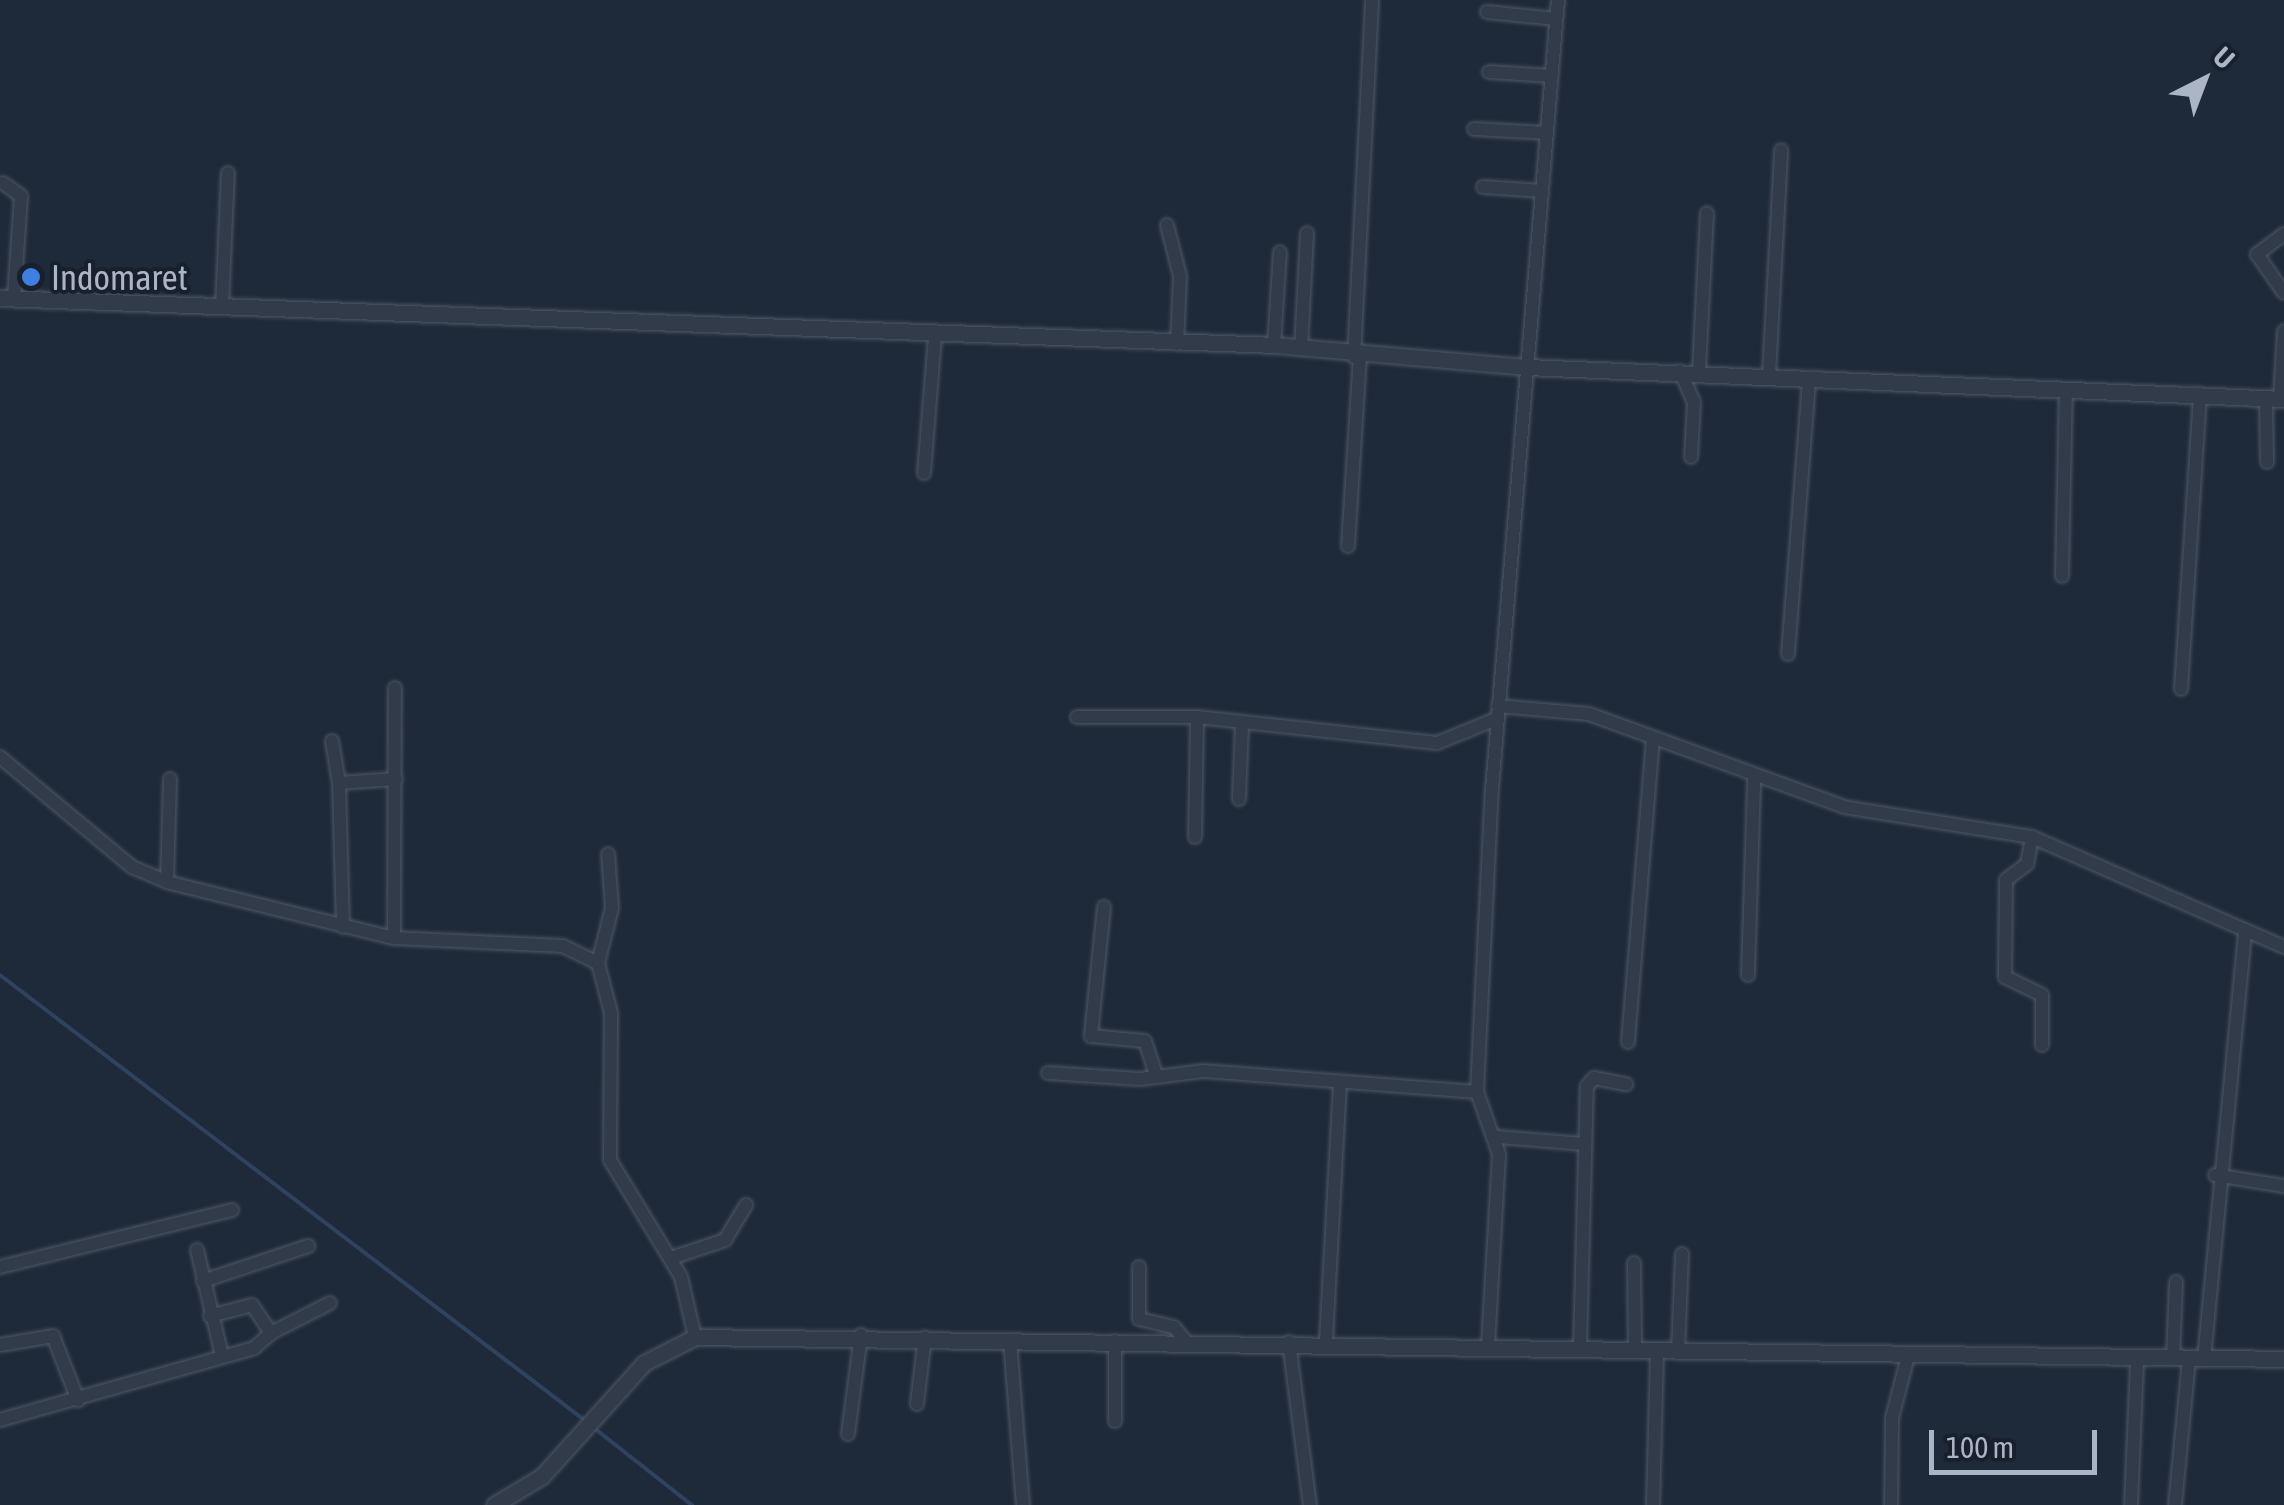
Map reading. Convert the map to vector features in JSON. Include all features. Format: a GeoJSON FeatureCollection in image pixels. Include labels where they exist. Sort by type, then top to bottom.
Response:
{"type":"FeatureCollection","features":[{"type":"Feature","properties":{"kind":"street"},"geometry":{"type":"LineString","coordinates":[[1348,546],[1372,0]]}},
{"type":"Feature","properties":{"kind":"street"},"geometry":{"type":"LineString","coordinates":[[1488,1346],[1498,1137],[1477,1092],[1497,712],[1558,0]]}},
{"type":"Feature","properties":{"kind":"street"},"geometry":{"type":"LineString","coordinates":[[1486,12],[1556,19]]}},
{"type":"Feature","properties":{"kind":"street"},"geometry":{"type":"LineString","coordinates":[[1489,72],[1552,76]]}},
{"type":"Feature","properties":{"kind":"street"},"geometry":{"type":"LineString","coordinates":[[1474,128],[1548,133]]}},
{"type":"Feature","properties":{"kind":"street"},"geometry":{"type":"LineString","coordinates":[[1769,375],[1781,150]]}},
{"type":"Feature","properties":{"kind":"street"},"geometry":{"type":"LineString","coordinates":[[222,308],[228,172]]}},
{"type":"Feature","properties":{"kind":"street"},"geometry":{"type":"LineString","coordinates":[[3,183],[20,196],[7,298],[935,336],[1274,345],[1357,357],[1527,367],[1699,370],[2277,398]]}},
{"type":"Feature","properties":{"kind":"street"},"geometry":{"type":"LineString","coordinates":[[1483,187],[1542,191]]}},
{"type":"Feature","properties":{"kind":"street"},"geometry":{"type":"LineString","coordinates":[[1699,370],[1707,213]]}},
{"type":"Feature","properties":{"kind":"street"},"geometry":{"type":"LineString","coordinates":[[1167,225],[1180,276],[1177,344]]}},
{"type":"Feature","properties":{"kind":"street"},"geometry":{"type":"LineString","coordinates":[[1300,348],[1307,232]]}},
{"type":"Feature","properties":{"kind":"street"},"geometry":{"type":"LineString","coordinates":[[2284,234],[2258,260],[2284,293]]}},
{"type":"Feature","properties":{"kind":"street"},"geometry":{"type":"LineString","coordinates":[[1274,345],[1280,252]]}},
{"type":"Feature","properties":{"kind":"street"},"geometry":{"type":"LineString","coordinates":[[2267,462],[2284,330]]}},
{"type":"Feature","properties":{"kind":"street"},"geometry":{"type":"LineString","coordinates":[[924,473],[935,336]]}},
{"type":"Feature","properties":{"kind":"street"},"geometry":{"type":"LineString","coordinates":[[1680,372],[1694,402],[1692,457]]}},
{"type":"Feature","properties":{"kind":"street"},"geometry":{"type":"LineString","coordinates":[[1788,654],[1809,378]]}},
{"type":"Feature","properties":{"kind":"street"},"geometry":{"type":"LineString","coordinates":[[2062,576],[2066,389]]}},
{"type":"Feature","properties":{"kind":"street"},"geometry":{"type":"LineString","coordinates":[[2181,689],[2200,394]]}},
{"type":"Feature","properties":{"kind":"street"},"geometry":{"type":"LineString","coordinates":[[394,938],[395,688]]}},
{"type":"Feature","properties":{"kind":"street"},"geometry":{"type":"LineString","coordinates":[[1077,718],[1198,717],[1437,743],[1497,712],[1566,709],[1844,808],[2032,837],[2284,947]]}},
{"type":"Feature","properties":{"kind":"street"},"geometry":{"type":"LineString","coordinates":[[1195,837],[1198,717]]}},
{"type":"Feature","properties":{"kind":"street"},"geometry":{"type":"LineString","coordinates":[[1238,799],[1242,724]]}},
{"type":"Feature","properties":{"kind":"street"},"geometry":{"type":"LineString","coordinates":[[1628,1042],[1653,740]]}},
{"type":"Feature","properties":{"kind":"street"},"geometry":{"type":"LineString","coordinates":[[332,742],[339,783],[343,927]]}},
{"type":"Feature","properties":{"kind":"street"},"geometry":{"type":"LineString","coordinates":[[0,757],[132,866],[167,882],[394,938],[562,946],[598,963]]}},
{"type":"Feature","properties":{"kind":"street"},"geometry":{"type":"LineString","coordinates":[[167,882],[170,779]]}},
{"type":"Feature","properties":{"kind":"street"},"geometry":{"type":"LineString","coordinates":[[339,783],[396,779]]}},
{"type":"Feature","properties":{"kind":"street"},"geometry":{"type":"LineString","coordinates":[[1748,976],[1754,779]]}},
{"type":"Feature","properties":{"kind":"street"},"geometry":{"type":"LineString","coordinates":[[2032,837],[2027,864],[2006,880],[2004,977],[2042,995],[2042,1046]]}},
{"type":"Feature","properties":{"kind":"street"},"geometry":{"type":"LineString","coordinates":[[608,854],[612,908],[598,963],[611,1012],[610,1160],[670,1258],[695,1337]]}},
{"type":"Feature","properties":{"kind":"street"},"geometry":{"type":"LineString","coordinates":[[1104,907],[1091,1036],[1146,1040],[1155,1072]]}},
{"type":"Feature","properties":{"kind":"street"},"geometry":{"type":"LineString","coordinates":[[2175,1505],[2189,1358],[2245,930]]}},
{"type":"Feature","properties":{"kind":"street"},"geometry":{"type":"LineString","coordinates":[[1048,1072],[1155,1072],[1477,1092]]}},
{"type":"Feature","properties":{"kind":"street"},"geometry":{"type":"LineString","coordinates":[[1580,1348],[1584,1144],[1590,1080],[1626,1084]]}},
{"type":"Feature","properties":{"kind":"street"},"geometry":{"type":"LineString","coordinates":[[1326,1341],[1340,1086]]}},
{"type":"Feature","properties":{"kind":"street"},"geometry":{"type":"LineString","coordinates":[[1498,1137],[1584,1144]]}},
{"type":"Feature","properties":{"kind":"street"},"geometry":{"type":"LineString","coordinates":[[2215,1175],[2284,1186]]}},
{"type":"Feature","properties":{"kind":"street"},"geometry":{"type":"LineString","coordinates":[[670,1258],[725,1240],[746,1206]]}},
{"type":"Feature","properties":{"kind":"street"},"geometry":{"type":"LineString","coordinates":[[0,1267],[232,1210]]}},
{"type":"Feature","properties":{"kind":"street"},"geometry":{"type":"LineString","coordinates":[[203,1281],[308,1246]]}},
{"type":"Feature","properties":{"kind":"street"},"geometry":{"type":"LineString","coordinates":[[197,1250],[222,1356]]}},
{"type":"Feature","properties":{"kind":"street"},"geometry":{"type":"LineString","coordinates":[[1678,1351],[1682,1254]]}},
{"type":"Feature","properties":{"kind":"street"},"geometry":{"type":"LineString","coordinates":[[1634,1263],[1635,1349]]}},
{"type":"Feature","properties":{"kind":"street"},"geometry":{"type":"LineString","coordinates":[[1139,1267],[1138,1318],[1174,1327],[1189,1345]]}},
{"type":"Feature","properties":{"kind":"street"},"geometry":{"type":"LineString","coordinates":[[2176,1282],[2189,1358]]}},
{"type":"Feature","properties":{"kind":"street"},"geometry":{"type":"LineString","coordinates":[[0,1420],[222,1356],[330,1303]]}},
{"type":"Feature","properties":{"kind":"street"},"geometry":{"type":"LineString","coordinates":[[210,1316],[252,1305],[270,1333]]}},
{"type":"Feature","properties":{"kind":"street"},"geometry":{"type":"LineString","coordinates":[[494,1505],[542,1476],[596,1411],[644,1364],[695,1337],[860,1335],[1189,1345],[1326,1341],[1908,1356],[2284,1359]]}},
{"type":"Feature","properties":{"kind":"street"},"geometry":{"type":"LineString","coordinates":[[848,1434],[860,1335]]}},
{"type":"Feature","properties":{"kind":"street"},"geometry":{"type":"LineString","coordinates":[[0,1345],[53,1336],[78,1400]]}},
{"type":"Feature","properties":{"kind":"street"},"geometry":{"type":"LineString","coordinates":[[918,1404],[925,1337]]}},
{"type":"Feature","properties":{"kind":"street"},"geometry":{"type":"LineString","coordinates":[[1010,1340],[1024,1505]]}},
{"type":"Feature","properties":{"kind":"street"},"geometry":{"type":"LineString","coordinates":[[1115,1341],[1115,1421]]}},
{"type":"Feature","properties":{"kind":"street"},"geometry":{"type":"LineString","coordinates":[[1289,1342],[1310,1505]]}},
{"type":"Feature","properties":{"kind":"street"},"geometry":{"type":"LineString","coordinates":[[1653,1505],[1657,1350]]}},
{"type":"Feature","properties":{"kind":"street"},"geometry":{"type":"LineString","coordinates":[[1891,1505],[1892,1418],[1908,1356]]}},
{"type":"Feature","properties":{"kind":"street"},"geometry":{"type":"LineString","coordinates":[[2130,1505],[2137,1358]]}},
{"type":"Feature","properties":{"kind":"waterway"},"geometry":{"type":"LineString","coordinates":[[0,975],[587,1422]]}},
{"type":"Feature","properties":{"kind":"waterway"},"geometry":{"type":"LineString","coordinates":[[594,1428],[692,1505]]}},
{"type":"Feature","properties":{"kind":"place","name":"Indomaret"},"geometry":{"type":"Point","coordinates":[31,277]}}]}
